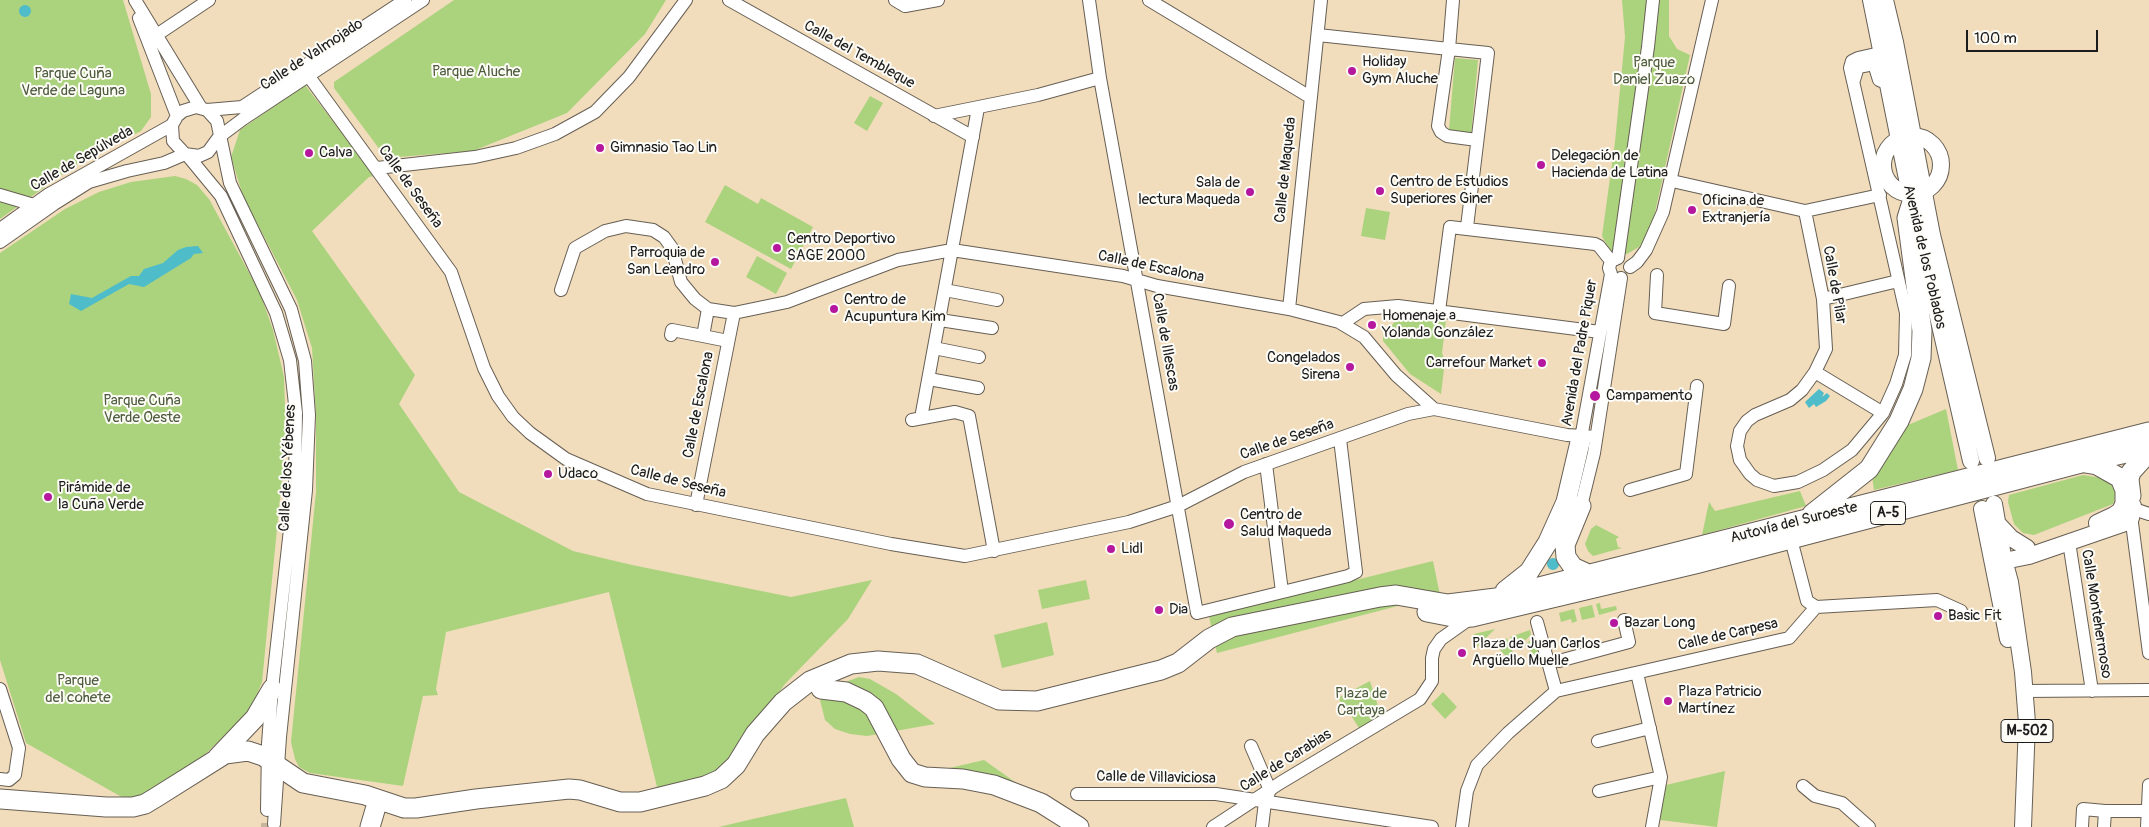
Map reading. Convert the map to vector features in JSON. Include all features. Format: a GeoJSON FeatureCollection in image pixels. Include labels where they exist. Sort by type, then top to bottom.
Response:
{"type":"FeatureCollection","features":[{"type":"Feature","properties":{"kind":"highway"},"geometry":{"type":"LineString","coordinates":[[1803,520],[1848,488],[1869,469],[1899,421],[1913,389],[1921,358],[1922,331],[1907,218],[1915,196]]}},
{"type":"Feature","properties":{"kind":"highway","name":"Autovía del Suroeste"},"geometry":{"type":"LineString","coordinates":[[1470,610],[1496,598],[2149,432]]}},
{"type":"Feature","properties":{"kind":"highway"},"geometry":{"type":"LineString","coordinates":[[1588,574],[1573,567],[1566,557],[1565,545],[1570,486],[1589,438]]}},
{"type":"Feature","properties":{"kind":"highway","name":"Autovía del Suroeste"},"geometry":{"type":"LineString","coordinates":[[1470,610],[1696,564],[2081,463],[2149,448]]}},
{"type":"Feature","properties":{"kind":"highway"},"geometry":{"type":"LineString","coordinates":[[2134,512],[2129,479],[2131,472],[2149,452]]}},
{"type":"Feature","properties":{"kind":"highway"},"geometry":{"type":"LineString","coordinates":[[2081,463],[2098,465],[2120,478],[2134,512]]}},
{"type":"Feature","properties":{"kind":"highway"},"geometry":{"type":"LineString","coordinates":[[1496,598],[1529,572],[1548,542],[1581,506]]}},
{"type":"Feature","properties":{"kind":"highway"},"geometry":{"type":"LineString","coordinates":[[376,806],[416,808],[476,799],[569,790],[580,790],[609,799],[629,802],[705,786],[728,773],[768,717],[797,690],[833,670],[860,663],[884,661],[917,664],[999,700],[1012,702],[1037,701],[1161,670],[1178,663],[1211,637],[1232,627],[1396,595],[1470,610]]}},
{"type":"Feature","properties":{"kind":"highway"},"geometry":{"type":"LineString","coordinates":[[0,800],[133,807],[145,804],[225,754],[248,752],[273,768],[303,783],[342,790],[396,815],[422,817],[490,808],[578,800],[626,811],[712,792],[736,779],[767,735],[791,709],[821,689],[860,674],[904,674],[923,679],[983,705],[1011,711],[1033,710],[1179,673],[1228,641],[1240,636],[1372,608],[1400,607],[1458,618],[1470,610]]}},
{"type":"Feature","properties":{"kind":"highway"},"geometry":{"type":"LineString","coordinates":[[217,759],[255,718],[272,689]]}},
{"type":"Feature","properties":{"kind":"highway"},"geometry":{"type":"LineString","coordinates":[[821,689],[846,692],[866,701],[874,708],[901,759],[912,773],[925,777],[963,779],[994,785],[1041,803],[1079,827]]}},
{"type":"Feature","properties":{"kind":"highway"},"geometry":{"type":"LineString","coordinates":[[0,808],[129,818],[159,808],[216,766],[226,761],[246,759],[273,768]]}},
{"type":"Feature","properties":{"kind":"highway"},"geometry":{"type":"LineString","coordinates":[[369,827],[376,806]]}},
{"type":"Feature","properties":{"kind":"main road","name":"Avenida de los Poblados"},"geometry":{"type":"LineString","coordinates":[[1871,0],[1887,84],[1906,138],[1915,196],[1979,460]]}},
{"type":"Feature","properties":{"kind":"main road","name":"Avenida de los Poblados"},"geometry":{"type":"LineString","coordinates":[[1884,0],[1910,120],[1906,138]]}},
{"type":"Feature","properties":{"kind":"main road"},"geometry":{"type":"LineString","coordinates":[[1906,138],[1926,139],[1933,145],[1941,162],[1937,181],[1915,196]]}},
{"type":"Feature","properties":{"kind":"main road","name":"M-502"},"geometry":{"type":"LineString","coordinates":[[2013,827],[2016,737],[2014,688],[1998,561],[1988,507],[1998,523],[1998,561],[2010,582],[2024,691],[2027,764],[2023,827]]}},
{"type":"Feature","properties":{"kind":"main road"},"geometry":{"type":"LineString","coordinates":[[1998,561],[2069,542],[2125,523],[2134,512]]}},
{"type":"Feature","properties":{"kind":"main road"},"geometry":{"type":"LineString","coordinates":[[2010,582],[2012,569],[2027,552],[2090,526],[2134,512]]}},
{"type":"Feature","properties":{"kind":"main road"},"geometry":{"type":"LineString","coordinates":[[1998,523],[2027,552]]}},
{"type":"Feature","properties":{"kind":"street","name":"Calle de los Yébenes"},"geometry":{"type":"LineString","coordinates":[[134,0],[151,39],[174,120]]}},
{"type":"Feature","properties":{"kind":"street"},"geometry":{"type":"LineString","coordinates":[[151,39],[209,0]]}},
{"type":"Feature","properties":{"kind":"street","name":"Calle de Valmojado"},"geometry":{"type":"LineString","coordinates":[[219,137],[306,71],[405,0]]}},
{"type":"Feature","properties":{"kind":"street","name":"Calle de Valmojado"},"geometry":{"type":"LineString","coordinates":[[204,109],[242,107],[306,71],[423,0]]}},
{"type":"Feature","properties":{"kind":"street"},"geometry":{"type":"LineString","coordinates":[[377,168],[475,157],[516,148],[555,134],[595,112],[629,78],[686,0]]}},
{"type":"Feature","properties":{"kind":"street","name":"Calle del Tembleque"},"geometry":{"type":"LineString","coordinates":[[729,0],[973,137]]}},
{"type":"Feature","properties":{"kind":"street"},"geometry":{"type":"LineString","coordinates":[[895,0],[905,6],[938,0]]}},
{"type":"Feature","properties":{"kind":"street","name":"Calle de Illescas"},"geometry":{"type":"LineString","coordinates":[[1089,0],[1100,78],[1197,613],[1282,592]]}},
{"type":"Feature","properties":{"kind":"street"},"geometry":{"type":"LineString","coordinates":[[1149,0],[1310,97]]}},
{"type":"Feature","properties":{"kind":"street","name":"Calle de Maqueda"},"geometry":{"type":"LineString","coordinates":[[1289,309],[1321,0]]}},
{"type":"Feature","properties":{"kind":"street"},"geometry":{"type":"LineString","coordinates":[[1453,0],[1438,126],[1441,132],[1447,136],[1477,140]]}},
{"type":"Feature","properties":{"kind":"street"},"geometry":{"type":"LineString","coordinates":[[1615,268],[1648,47],[1652,0]]}},
{"type":"Feature","properties":{"kind":"street"},"geometry":{"type":"LineString","coordinates":[[1615,268],[1627,261],[1630,267],[1637,262],[1655,234],[1672,181],[1712,0]]}},
{"type":"Feature","properties":{"kind":"street"},"geometry":{"type":"LineString","coordinates":[[1318,35],[1488,53],[1467,228]]}},
{"type":"Feature","properties":{"kind":"street","name":"Calle de los Yébenes"},"geometry":{"type":"LineString","coordinates":[[151,39],[204,109],[217,121],[230,183],[291,309],[305,361],[309,415],[306,490],[273,768],[270,823]]}},
{"type":"Feature","properties":{"kind":"street","name":"Avenida de los Poblados"},"geometry":{"type":"LineString","coordinates":[[1881,52],[1888,50],[1892,57],[1902,100],[1910,120]]}},
{"type":"Feature","properties":{"kind":"street","name":"Calle de Pilar"},"geometry":{"type":"LineString","coordinates":[[1805,211],[1823,299],[1826,349],[1815,372],[1802,390],[1790,400],[1755,415],[1740,431],[1737,446],[1740,460],[1757,480],[1774,486],[1798,482],[1823,470],[1852,450],[1882,413],[1896,384],[1905,355],[1906,313],[1850,68],[1852,61],[1881,52]]}},
{"type":"Feature","properties":{"kind":"street"},"geometry":{"type":"LineString","coordinates":[[1854,80],[1858,67],[1874,64],[1879,80],[1887,84]]}},
{"type":"Feature","properties":{"kind":"street","name":"Calle de Seseña"},"geometry":{"type":"LineString","coordinates":[[306,71],[450,272],[484,368],[498,396],[514,417],[535,438],[570,462],[642,492],[696,505],[933,552],[965,556],[1129,522],[1178,506],[1244,472],[1408,414],[1434,409],[1589,438]]}},
{"type":"Feature","properties":{"kind":"street"},"geometry":{"type":"LineString","coordinates":[[934,116],[978,108],[1100,78]]}},
{"type":"Feature","properties":{"kind":"street"},"geometry":{"type":"LineString","coordinates":[[204,109],[189,108],[174,120],[171,133],[183,152],[208,152],[219,137]]}},
{"type":"Feature","properties":{"kind":"street"},"geometry":{"type":"LineString","coordinates":[[978,108],[929,379],[917,419],[955,412],[968,416],[994,551]]}},
{"type":"Feature","properties":{"kind":"street","name":"Calle de Sepúlveda"},"geometry":{"type":"LineString","coordinates":[[0,229],[49,194],[174,120]]}},
{"type":"Feature","properties":{"kind":"street","name":"Calle de los Yébenes"},"geometry":{"type":"LineString","coordinates":[[183,152],[221,196],[276,313],[290,360],[296,413],[294,485],[272,689],[273,768]]}},
{"type":"Feature","properties":{"kind":"street","name":"Calle de Sepúlveda"},"geometry":{"type":"LineString","coordinates":[[0,242],[89,182],[127,171],[164,164],[183,152]]}},
{"type":"Feature","properties":{"kind":"street"},"geometry":{"type":"LineString","coordinates":[[1672,181],[1805,211],[1880,195]]}},
{"type":"Feature","properties":{"kind":"street"},"geometry":{"type":"LineString","coordinates":[[0,195],[34,205]]}},
{"type":"Feature","properties":{"kind":"street"},"geometry":{"type":"LineString","coordinates":[[561,290],[575,248],[605,231],[626,226],[653,230],[664,237],[672,248],[681,282],[695,299],[708,309]]}},
{"type":"Feature","properties":{"kind":"street","name":"Avenida del Padre Piquer"},"geometry":{"type":"LineString","coordinates":[[1439,310],[1450,227],[1595,244],[1603,250],[1615,268],[1589,438]]}},
{"type":"Feature","properties":{"kind":"street","name":"Calle de Escalona"},"geometry":{"type":"LineString","coordinates":[[703,336],[708,309],[734,313],[787,302],[898,260],[952,250],[1099,272],[1289,309],[1343,323],[1364,337],[1396,375],[1434,409]]}},
{"type":"Feature","properties":{"kind":"street","name":"Avenida del Padre Piquer"},"geometry":{"type":"LineString","coordinates":[[1581,506],[1600,332],[1615,268]]}},
{"type":"Feature","properties":{"kind":"street"},"geometry":{"type":"LineString","coordinates":[[1658,275],[1655,313],[1724,324],[1729,286]]}},
{"type":"Feature","properties":{"kind":"street"},"geometry":{"type":"LineString","coordinates":[[1823,299],[1898,281]]}},
{"type":"Feature","properties":{"kind":"street"},"geometry":{"type":"LineString","coordinates":[[945,290],[997,300]]}},
{"type":"Feature","properties":{"kind":"street"},"geometry":{"type":"LineString","coordinates":[[1343,323],[1364,309],[1382,306],[1439,310],[1600,332]]}},
{"type":"Feature","properties":{"kind":"street","name":"Calle de Escalona"},"geometry":{"type":"LineString","coordinates":[[696,505],[734,313]]}},
{"type":"Feature","properties":{"kind":"street"},"geometry":{"type":"LineString","coordinates":[[940,320],[992,328]]}},
{"type":"Feature","properties":{"kind":"street","name":"Calle de Escalona"},"geometry":{"type":"LineString","coordinates":[[671,335],[672,330],[728,341]]}},
{"type":"Feature","properties":{"kind":"street"},"geometry":{"type":"LineString","coordinates":[[934,348],[980,357]]}},
{"type":"Feature","properties":{"kind":"street"},"geometry":{"type":"LineString","coordinates":[[1815,372],[1882,413]]}},
{"type":"Feature","properties":{"kind":"street"},"geometry":{"type":"LineString","coordinates":[[929,379],[978,388]]}},
{"type":"Feature","properties":{"kind":"street"},"geometry":{"type":"LineString","coordinates":[[1630,490],[1686,474],[1697,386]]}},
{"type":"Feature","properties":{"kind":"street"},"geometry":{"type":"LineString","coordinates":[[1266,464],[1282,592],[1348,576],[1356,572],[1340,439]]}},
{"type":"Feature","properties":{"kind":"street"},"geometry":{"type":"LineString","coordinates":[[2134,512],[2149,653]]}},
{"type":"Feature","properties":{"kind":"street","name":"Calle Montehermoso"},"geometry":{"type":"LineString","coordinates":[[2069,542],[2092,691]]}},
{"type":"Feature","properties":{"kind":"street"},"geometry":{"type":"LineString","coordinates":[[1793,547],[1807,601],[1816,607],[1937,600],[1961,611]]}},
{"type":"Feature","properties":{"kind":"street","name":"Calle de Carpesa"},"geometry":{"type":"LineString","coordinates":[[1556,691],[1789,638],[1816,607]]}},
{"type":"Feature","properties":{"kind":"street","name":"Calle de Carabias"},"geometry":{"type":"LineString","coordinates":[[1213,827],[1404,710],[1425,694],[1432,681],[1434,649],[1441,639],[1470,610]]}},
{"type":"Feature","properties":{"kind":"street"},"geometry":{"type":"LineString","coordinates":[[1559,661],[1629,642],[1624,620]]}},
{"type":"Feature","properties":{"kind":"street"},"geometry":{"type":"LineString","coordinates":[[1462,827],[1467,791],[1477,765],[1508,732],[1556,691],[1537,622]]}},
{"type":"Feature","properties":{"kind":"street"},"geometry":{"type":"LineString","coordinates":[[1637,674],[1661,777],[1652,827]]}},
{"type":"Feature","properties":{"kind":"street"},"geometry":{"type":"LineString","coordinates":[[0,689],[19,748],[15,775],[4,780]]}},
{"type":"Feature","properties":{"kind":"street"},"geometry":{"type":"LineString","coordinates":[[2024,691],[2149,690]]}},
{"type":"Feature","properties":{"kind":"street"},"geometry":{"type":"LineString","coordinates":[[1598,742],[1650,728]]}},
{"type":"Feature","properties":{"kind":"street"},"geometry":{"type":"LineString","coordinates":[[1250,746],[1263,797],[1262,827]]}},
{"type":"Feature","properties":{"kind":"street"},"geometry":{"type":"LineString","coordinates":[[1599,791],[1661,777]]}},
{"type":"Feature","properties":{"kind":"street"},"geometry":{"type":"LineString","coordinates":[[2147,827],[2149,785]]}},
{"type":"Feature","properties":{"kind":"street"},"geometry":{"type":"LineString","coordinates":[[1803,786],[1815,796],[1842,803],[1869,827]]}},
{"type":"Feature","properties":{"kind":"street","name":"Calle de Villaviciosa"},"geometry":{"type":"LineString","coordinates":[[1077,794],[1216,794],[1263,797],[1432,827]]}},
{"type":"Feature","properties":{"kind":"street"},"geometry":{"type":"LineString","coordinates":[[2082,827],[2083,809],[2148,811]]}},
{"type":"Feature","properties":{"kind":"street"},"geometry":{"type":"LineString","coordinates":[[2104,827],[2105,810]]}},
{"type":"Feature","properties":{"kind":"green space","name":"Parque Cuña Verde de Laguna"},"geometry":{"type":"Polygon","coordinates":[[[0,0],[123,0],[151,94],[151,117],[141,131],[77,164],[0,219],[0,0]]]}},
{"type":"Feature","properties":{"kind":"green space","name":"Parque Aluche"},"geometry":{"type":"Polygon","coordinates":[[[454,0],[666,0],[645,34],[567,113],[473,151],[386,158],[334,88],[334,82],[454,0]]]}},
{"type":"Feature","properties":{"kind":"green space","name":"Parque Daniel Zuazo"},"geometry":{"type":"Polygon","coordinates":[[[1622,0],[1669,0],[1669,36],[1677,49],[1690,55],[1650,235],[1639,247],[1627,254],[1611,253],[1602,236],[1615,142],[1625,37],[1622,0]]]}},
{"type":"Feature","properties":{"kind":"green space"},"geometry":{"type":"Polygon","coordinates":[[[1455,58],[1478,60],[1471,135],[1452,133],[1449,130],[1455,58]]]}},
{"type":"Feature","properties":{"kind":"green space"},"geometry":{"type":"Polygon","coordinates":[[[305,85],[375,176],[369,177],[312,231],[415,375],[399,404],[459,492],[573,551],[632,565],[791,597],[872,580],[848,619],[785,684],[723,768],[711,777],[659,795],[609,592],[446,632],[436,689],[438,695],[423,696],[403,786],[310,773],[299,767],[291,742],[316,492],[316,417],[312,348],[297,300],[243,196],[231,157],[240,130],[305,85]]]}},
{"type":"Feature","properties":{"kind":"green space"},"geometry":{"type":"Polygon","coordinates":[[[870,96],[883,103],[867,131],[854,123],[870,96]]]}},
{"type":"Feature","properties":{"kind":"green space","name":"Parque Cuña Verde Oeste"},"geometry":{"type":"Polygon","coordinates":[[[175,176],[197,185],[209,199],[260,293],[273,330],[284,377],[286,437],[262,682],[251,709],[159,800],[143,809],[26,743],[0,660],[0,253],[65,209],[99,192],[131,182],[175,176]]]}},
{"type":"Feature","properties":{"kind":"green space","name":"Centro Deportivo SAGE 2000"},"geometry":{"type":"Polygon","coordinates":[[[725,185],[758,204],[761,198],[813,227],[791,269],[705,222],[725,185]]]}},
{"type":"Feature","properties":{"kind":"green space"},"geometry":{"type":"Polygon","coordinates":[[[1366,208],[1390,212],[1385,240],[1361,236],[1366,208]]]}},
{"type":"Feature","properties":{"kind":"green space"},"geometry":{"type":"Polygon","coordinates":[[[757,256],[787,273],[776,294],[746,277],[757,256]]]}},
{"type":"Feature","properties":{"kind":"green space"},"geometry":{"type":"Polygon","coordinates":[[[1401,315],[1446,320],[1442,353],[1445,361],[1441,394],[1410,374],[1383,341],[1383,335],[1401,315]]]}},
{"type":"Feature","properties":{"kind":"green space"},"geometry":{"type":"Polygon","coordinates":[[[1946,409],[1958,470],[1874,490],[1871,469],[1903,427],[1946,409]]]}},
{"type":"Feature","properties":{"kind":"green space"},"geometry":{"type":"Polygon","coordinates":[[[2083,475],[2108,479],[2117,493],[2113,504],[2034,535],[2023,533],[2014,524],[2008,502],[2009,495],[2083,475]]]}},
{"type":"Feature","properties":{"kind":"green space"},"geometry":{"type":"Polygon","coordinates":[[[1800,491],[1806,506],[1702,535],[1709,502],[1715,511],[1800,491]]]}},
{"type":"Feature","properties":{"kind":"green space"},"geometry":{"type":"Polygon","coordinates":[[[1596,525],[1619,537],[1616,539],[1618,547],[1622,548],[1593,556],[1585,544],[1591,529],[1596,525]]]}},
{"type":"Feature","properties":{"kind":"green space"},"geometry":{"type":"Polygon","coordinates":[[[1433,561],[1440,595],[1217,653],[1209,616],[1433,561]]]}},
{"type":"Feature","properties":{"kind":"green space"},"geometry":{"type":"Polygon","coordinates":[[[1086,580],[1090,599],[1042,609],[1038,590],[1086,580]]]}},
{"type":"Feature","properties":{"kind":"green space"},"geometry":{"type":"Polygon","coordinates":[[[1600,603],[1601,609],[1616,606],[1617,610],[1599,615],[1596,604],[1600,603]]]}},
{"type":"Feature","properties":{"kind":"green space"},"geometry":{"type":"Polygon","coordinates":[[[1592,605],[1595,617],[1582,620],[1579,608],[1592,605]]]}},
{"type":"Feature","properties":{"kind":"green space"},"geometry":{"type":"Polygon","coordinates":[[[1574,609],[1577,621],[1572,623],[1571,619],[1561,622],[1559,613],[1574,609]]]}},
{"type":"Feature","properties":{"kind":"green space"},"geometry":{"type":"Polygon","coordinates":[[[1047,622],[1054,655],[1002,668],[994,635],[1047,622]]]}},
{"type":"Feature","properties":{"kind":"green space"},"geometry":{"type":"Polygon","coordinates":[[[1495,629],[1477,647],[1474,634],[1495,629]]]}},
{"type":"Feature","properties":{"kind":"green space"},"geometry":{"type":"Polygon","coordinates":[[[1530,630],[1531,635],[1515,650],[1510,637],[1530,630]]]}},
{"type":"Feature","properties":{"kind":"green space"},"geometry":{"type":"Polygon","coordinates":[[[1534,637],[1539,659],[1539,660],[1525,645],[1534,637]]]}},
{"type":"Feature","properties":{"kind":"green space"},"geometry":{"type":"Polygon","coordinates":[[[1507,638],[1513,653],[1507,658],[1497,646],[1507,638]]]}},
{"type":"Feature","properties":{"kind":"green space"},"geometry":{"type":"Polygon","coordinates":[[[859,677],[870,679],[896,694],[935,724],[867,736],[850,734],[835,729],[825,720],[820,700],[829,688],[859,677]]]}},
{"type":"Feature","properties":{"kind":"green space","name":"Plaza de Cartaya"},"geometry":{"type":"Polygon","coordinates":[[[1370,681],[1381,715],[1359,728],[1338,698],[1370,681]]]}},
{"type":"Feature","properties":{"kind":"green space"},"geometry":{"type":"Polygon","coordinates":[[[1443,692],[1457,707],[1445,719],[1431,704],[1443,692]]]}},
{"type":"Feature","properties":{"kind":"green space"},"geometry":{"type":"Polygon","coordinates":[[[984,760],[1036,797],[928,773],[984,760]]]}},
{"type":"Feature","properties":{"kind":"green space"},"geometry":{"type":"Polygon","coordinates":[[[1725,771],[1717,827],[1660,820],[1666,785],[1725,771]]]}},
{"type":"Feature","properties":{"kind":"green space"},"geometry":{"type":"Polygon","coordinates":[[[846,798],[854,827],[719,827],[744,821],[846,798]]]}},
{"type":"Feature","properties":{"kind":"water"},"geometry":{"type":"Polygon","coordinates":[[[25,5],[31,11],[25,17],[19,11],[25,5]]]}},
{"type":"Feature","properties":{"kind":"water"},"geometry":{"type":"Polygon","coordinates":[[[198,246],[203,253],[194,254],[191,258],[144,287],[129,284],[81,311],[69,304],[71,294],[92,298],[131,276],[139,276],[144,269],[163,263],[178,250],[198,246]]]}},
{"type":"Feature","properties":{"kind":"water"},"geometry":{"type":"Polygon","coordinates":[[[1819,389],[1824,393],[1822,397],[1827,393],[1830,396],[1816,407],[1814,404],[1809,408],[1805,402],[1819,389]]]}},
{"type":"Feature","properties":{"kind":"water"},"geometry":{"type":"Polygon","coordinates":[[[1551,558],[1555,558],[1559,564],[1555,570],[1551,570],[1547,566],[1547,562],[1551,558]]]}},
{"type":"Feature","properties":{"kind":"place","name":"Holiday Gym Aluche"},"geometry":{"type":"Point","coordinates":[1352,71]}},
{"type":"Feature","properties":{"kind":"place","name":"Gimnasio Tao Lin"},"geometry":{"type":"Point","coordinates":[600,148]}},
{"type":"Feature","properties":{"kind":"place","name":"Calva"},"geometry":{"type":"Point","coordinates":[309,153]}},
{"type":"Feature","properties":{"kind":"place","name":"Delegación de Hacienda de Latina"},"geometry":{"type":"Point","coordinates":[1541,165]}},
{"type":"Feature","properties":{"kind":"place","name":"Centro de Estudios Superiores Giner"},"geometry":{"type":"Point","coordinates":[1380,191]}},
{"type":"Feature","properties":{"kind":"place","name":"Sala de lectura Maqueda"},"geometry":{"type":"Point","coordinates":[1250,192]}},
{"type":"Feature","properties":{"kind":"place","name":"Oficina de Extranjería"},"geometry":{"type":"Point","coordinates":[1692,210]}},
{"type":"Feature","properties":{"kind":"place","name":"Centro Deportivo SAGE 2000"},"geometry":{"type":"Point","coordinates":[777,248]}},
{"type":"Feature","properties":{"kind":"place","name":"Parroquia de San Leandro"},"geometry":{"type":"Point","coordinates":[715,262]}},
{"type":"Feature","properties":{"kind":"place","name":"Centro de Acupuntura Kim"},"geometry":{"type":"Point","coordinates":[834,309]}},
{"type":"Feature","properties":{"kind":"place","name":"Homenaje a Yolanda González"},"geometry":{"type":"Point","coordinates":[1372,325]}},
{"type":"Feature","properties":{"kind":"place","name":"Carrefour Market"},"geometry":{"type":"Point","coordinates":[1542,363]}},
{"type":"Feature","properties":{"kind":"place","name":"Congelados Sirena"},"geometry":{"type":"Point","coordinates":[1350,367]}},
{"type":"Feature","properties":{"kind":"place","name":"Campamento"},"geometry":{"type":"Point","coordinates":[1595,396]}},
{"type":"Feature","properties":{"kind":"place","name":"Udaco"},"geometry":{"type":"Point","coordinates":[548,474]}},
{"type":"Feature","properties":{"kind":"place","name":"Pirámide de la Cuña Verde"},"geometry":{"type":"Point","coordinates":[48,497]}},
{"type":"Feature","properties":{"kind":"place","name":"Centro de Salud Maqueda"},"geometry":{"type":"Point","coordinates":[1229,524]}},
{"type":"Feature","properties":{"kind":"place","name":"Lidl"},"geometry":{"type":"Point","coordinates":[1111,549]}},
{"type":"Feature","properties":{"kind":"place","name":"Dia"},"geometry":{"type":"Point","coordinates":[1159,610]}},
{"type":"Feature","properties":{"kind":"place","name":"Basic Fit"},"geometry":{"type":"Point","coordinates":[1938,616]}},
{"type":"Feature","properties":{"kind":"place","name":"Bazar Long"},"geometry":{"type":"Point","coordinates":[1614,623]}},
{"type":"Feature","properties":{"kind":"place","name":"Plaza de Juan Carlos Argüello Muelle"},"geometry":{"type":"Point","coordinates":[1462,653]}},
{"type":"Feature","properties":{"kind":"place","name":"Plaza Patricio Martínez"},"geometry":{"type":"Point","coordinates":[1668,701]}},
{"type":"Feature","properties":{"kind":"park label","name":"Parque del cohete"},"geometry":{"type":"Point","coordinates":[78,690]}}]}
